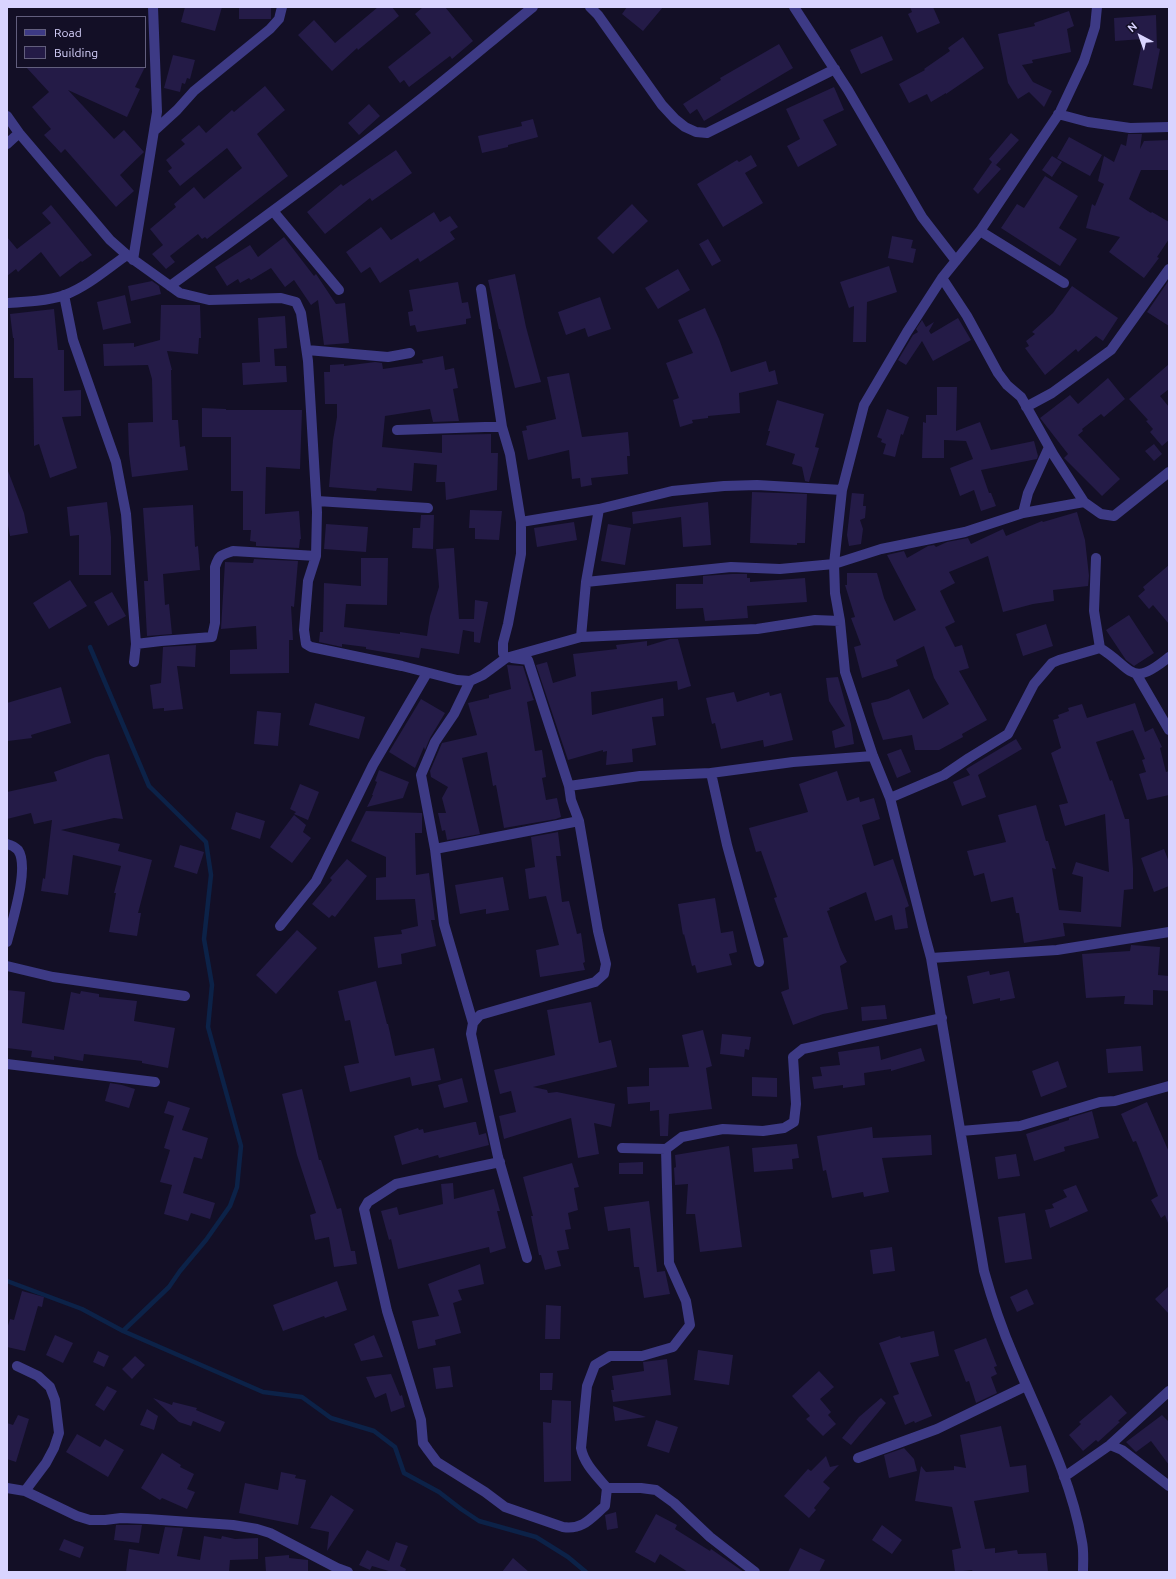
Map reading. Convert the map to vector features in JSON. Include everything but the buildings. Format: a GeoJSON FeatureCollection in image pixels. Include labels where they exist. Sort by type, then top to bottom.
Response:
{"type":"FeatureCollection","features":[{"type":"Feature","properties":{"kind":"street"},"geometry":{"type":"LineString","coordinates":[[7,303],[42,300],[64,295],[87,284],[130,258],[157,112],[153,7]]}},
{"type":"Feature","properties":{"kind":"street"},"geometry":{"type":"LineString","coordinates":[[154,131],[177,110],[194,91],[270,30],[279,19],[282,7]]}},
{"type":"Feature","properties":{"kind":"street"},"geometry":{"type":"LineString","coordinates":[[170,286],[273,211],[408,109],[533,7]]}},
{"type":"Feature","properties":{"kind":"street"},"geometry":{"type":"LineString","coordinates":[[590,7],[662,105],[680,123],[696,132],[707,133],[835,69]]}},
{"type":"Feature","properties":{"kind":"street"},"geometry":{"type":"LineString","coordinates":[[794,7],[835,69],[922,217],[956,261]]}},
{"type":"Feature","properties":{"kind":"street"},"geometry":{"type":"LineString","coordinates":[[1083,1572],[1082,1543],[1064,1477],[1001,1324],[984,1271],[932,958],[921,921],[890,798],[873,756],[845,672],[840,621],[835,593],[834,564],[842,490],[864,405],[907,332],[942,278],[980,231],[1058,114],[1084,61],[1095,27],[1097,7]]}},
{"type":"Feature","properties":{"kind":"street"},"geometry":{"type":"LineString","coordinates":[[1058,114],[1088,122],[1130,128],[1169,128]]}},
{"type":"Feature","properties":{"kind":"street"},"geometry":{"type":"LineString","coordinates":[[7,116],[19,133],[110,240],[130,258],[180,293],[209,300],[281,298],[296,302],[301,313],[307,350],[317,502],[316,556],[308,581],[304,630],[306,644],[318,649],[457,680],[470,681],[482,675],[506,658],[581,637],[757,629],[814,620],[840,621]]}},
{"type":"Feature","properties":{"kind":"street"},"geometry":{"type":"LineString","coordinates":[[7,144],[19,133]]}},
{"type":"Feature","properties":{"kind":"street"},"geometry":{"type":"LineString","coordinates":[[273,211],[339,290]]}},
{"type":"Feature","properties":{"kind":"street"},"geometry":{"type":"LineString","coordinates":[[980,231],[1064,283]]}},
{"type":"Feature","properties":{"kind":"street"},"geometry":{"type":"LineString","coordinates":[[1026,407],[1052,393],[1111,350],[1169,269]]}},
{"type":"Feature","properties":{"kind":"street"},"geometry":{"type":"LineString","coordinates":[[942,278],[967,316],[998,373],[1007,385],[1021,398],[1049,447],[1084,502],[1101,514],[1114,516],[1169,472]]}},
{"type":"Feature","properties":{"kind":"street"},"geometry":{"type":"LineString","coordinates":[[481,289],[502,427],[511,460],[521,522],[520,554],[508,624],[503,643],[503,653],[506,658]]}},
{"type":"Feature","properties":{"kind":"street"},"geometry":{"type":"LineString","coordinates":[[64,295],[73,340],[116,462],[126,514],[136,644],[134,662]]}},
{"type":"Feature","properties":{"kind":"street"},"geometry":{"type":"LineString","coordinates":[[307,350],[388,357],[410,353]]}},
{"type":"Feature","properties":{"kind":"street"},"geometry":{"type":"LineString","coordinates":[[397,430],[502,427]]}},
{"type":"Feature","properties":{"kind":"street"},"geometry":{"type":"LineString","coordinates":[[1023,513],[1028,493],[1049,447]]}},
{"type":"Feature","properties":{"kind":"street"},"geometry":{"type":"LineString","coordinates":[[521,522],[599,509],[672,491],[724,486],[757,485],[842,490]]}},
{"type":"Feature","properties":{"kind":"street"},"geometry":{"type":"LineString","coordinates":[[317,502],[428,508]]}},
{"type":"Feature","properties":{"kind":"street"},"geometry":{"type":"LineString","coordinates":[[586,582],[731,567],[780,569],[834,564],[881,549],[965,532],[1023,513],[1084,502]]}},
{"type":"Feature","properties":{"kind":"street"},"geometry":{"type":"LineString","coordinates":[[581,637],[586,582],[599,509]]}},
{"type":"Feature","properties":{"kind":"street"},"geometry":{"type":"LineString","coordinates":[[136,644],[161,640],[212,637],[215,623],[215,568],[217,560],[222,554],[233,551],[316,556]]}},
{"type":"Feature","properties":{"kind":"street"},"geometry":{"type":"LineString","coordinates":[[1096,558],[1094,611],[1100,648],[1126,669],[1137,675],[1169,730]]}},
{"type":"Feature","properties":{"kind":"street"},"geometry":{"type":"LineString","coordinates":[[890,798],[944,775],[1008,734],[1034,684],[1052,664],[1059,660],[1100,648]]}},
{"type":"Feature","properties":{"kind":"street"},"geometry":{"type":"LineString","coordinates":[[1137,675],[1144,674],[1155,668],[1169,657]]}},
{"type":"Feature","properties":{"kind":"street"},"geometry":{"type":"LineString","coordinates":[[473,1023],[480,1015],[595,982],[604,974],[606,964],[598,931],[579,821],[571,800],[569,786],[528,660],[506,658]]}},
{"type":"Feature","properties":{"kind":"street"},"geometry":{"type":"LineString","coordinates":[[280,926],[316,881],[373,765],[427,673]]}},
{"type":"Feature","properties":{"kind":"street"},"geometry":{"type":"LineString","coordinates":[[470,681],[454,714],[434,742],[422,775],[435,849],[444,924],[473,1023],[471,1034],[500,1162],[527,1258]]}},
{"type":"Feature","properties":{"kind":"street"},"geometry":{"type":"LineString","coordinates":[[569,786],[640,776],[711,773],[793,762],[873,756]]}},
{"type":"Feature","properties":{"kind":"street"},"geometry":{"type":"LineString","coordinates":[[711,773],[727,845],[759,962]]}},
{"type":"Feature","properties":{"kind":"street"},"geometry":{"type":"LineString","coordinates":[[435,849],[579,821]]}},
{"type":"Feature","properties":{"kind":"street"},"geometry":{"type":"LineString","coordinates":[[7,844],[17,848],[21,856],[21,886],[7,942]]}},
{"type":"Feature","properties":{"kind":"street"},"geometry":{"type":"LineString","coordinates":[[932,958],[1056,950],[1169,932]]}},
{"type":"Feature","properties":{"kind":"street"},"geometry":{"type":"LineString","coordinates":[[7,966],[53,977],[185,996]]}},
{"type":"Feature","properties":{"kind":"street"},"geometry":{"type":"LineString","coordinates":[[622,1148],[666,1149],[682,1137],[723,1129],[763,1131],[784,1128],[794,1122],[796,1104],[793,1057],[803,1049],[942,1018]]}},
{"type":"Feature","properties":{"kind":"street"},"geometry":{"type":"LineString","coordinates":[[7,1064],[155,1082]]}},
{"type":"Feature","properties":{"kind":"street"},"geometry":{"type":"LineString","coordinates":[[961,1131],[1020,1126],[1100,1102],[1115,1101],[1169,1086]]}},
{"type":"Feature","properties":{"kind":"street"},"geometry":{"type":"LineString","coordinates":[[500,1162],[396,1184],[365,1205],[364,1208],[387,1311],[421,1420],[423,1443],[437,1462],[485,1492],[505,1507],[573,1529],[581,1526],[605,1506],[607,1488],[589,1467],[582,1454],[581,1448],[587,1386],[595,1365],[610,1356],[642,1356],[674,1347],[690,1325],[686,1302],[670,1263],[666,1149]]}},
{"type":"Feature","properties":{"kind":"street"},"geometry":{"type":"LineString","coordinates":[[17,1366],[38,1376],[50,1386],[55,1400],[59,1433],[54,1448],[46,1463],[25,1491]]}},
{"type":"Feature","properties":{"kind":"street"},"geometry":{"type":"LineString","coordinates":[[858,1458],[937,1429],[1026,1386]]}},
{"type":"Feature","properties":{"kind":"street"},"geometry":{"type":"LineString","coordinates":[[1064,1477],[1110,1445],[1169,1391]]}},
{"type":"Feature","properties":{"kind":"street"},"geometry":{"type":"LineString","coordinates":[[1110,1445],[1122,1450],[1169,1486]]}},
{"type":"Feature","properties":{"kind":"street"},"geometry":{"type":"LineString","coordinates":[[7,1488],[25,1491],[71,1514],[90,1520],[146,1518],[233,1525],[257,1529],[270,1533],[337,1568],[348,1572]]}},
{"type":"Feature","properties":{"kind":"street"},"geometry":{"type":"LineString","coordinates":[[607,1488],[642,1488],[656,1490],[674,1502],[710,1537],[755,1572]]}},
{"type":"Feature","properties":{"kind":"waterway"},"geometry":{"type":"LineString","coordinates":[[90,647],[149,786],[206,842],[211,875],[204,939],[212,985],[208,1027],[241,1146],[237,1187],[230,1206],[206,1240],[180,1271],[169,1287],[123,1331]]}},
{"type":"Feature","properties":{"kind":"waterway"},"geometry":{"type":"LineString","coordinates":[[7,1281],[82,1309],[123,1331],[263,1392],[302,1397],[331,1418],[374,1431],[395,1447],[404,1473],[439,1492],[479,1521],[536,1537],[568,1557],[586,1572]]}}]}
